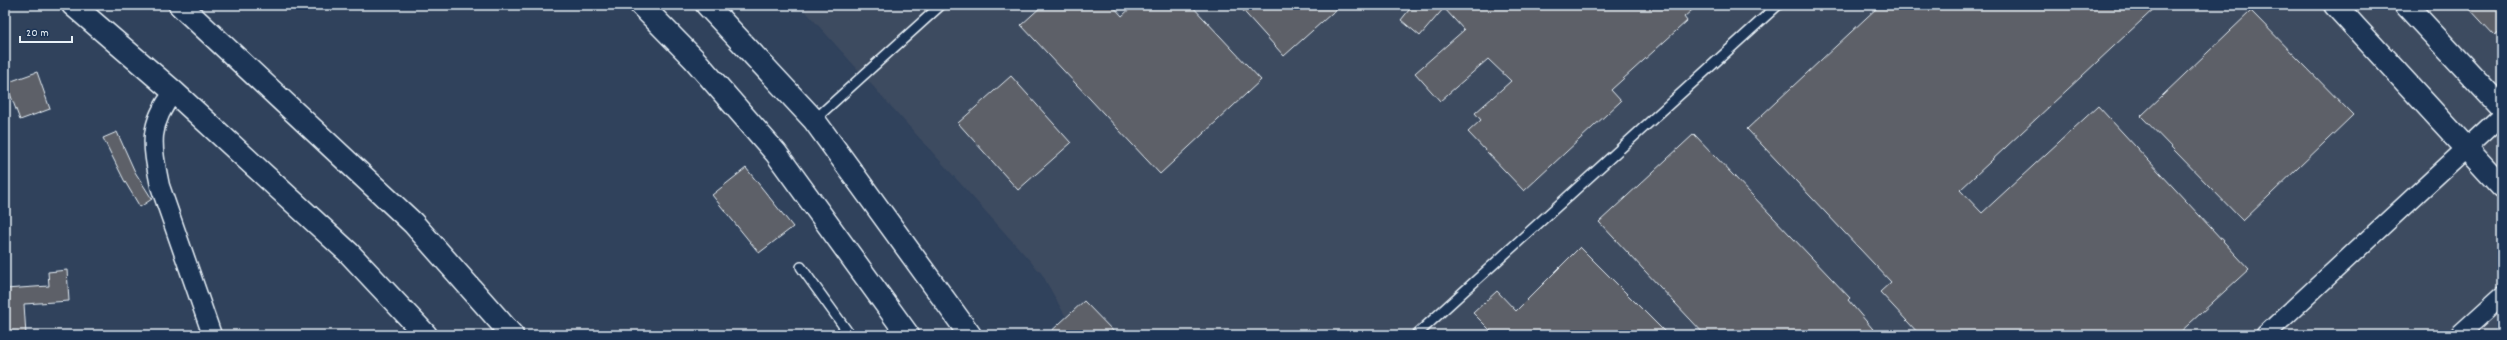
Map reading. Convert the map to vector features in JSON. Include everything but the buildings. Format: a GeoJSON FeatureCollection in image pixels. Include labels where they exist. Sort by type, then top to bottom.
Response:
{"type":"FeatureCollection","features":[{"type":"Feature","properties":{"kind":"street"},"geometry":{"type":"LineString","coordinates":[[73,5],[174,92],[349,253],[426,335]]}},
{"type":"Feature","properties":{"kind":"street"},"geometry":{"type":"LineString","coordinates":[[180,5],[413,223],[512,335]]}},
{"type":"Feature","properties":{"kind":"street"},"geometry":{"type":"LineString","coordinates":[[203,5],[247,67]]}},
{"type":"Feature","properties":{"kind":"street"},"geometry":{"type":"LineString","coordinates":[[641,5],[694,59],[776,153],[908,335]]}},
{"type":"Feature","properties":{"kind":"street"},"geometry":{"type":"LineString","coordinates":[[707,5],[814,120],[970,335]]}},
{"type":"Feature","properties":{"kind":"street"},"geometry":{"type":"LineString","coordinates":[[2335,5],[2502,187]]}},
{"type":"Feature","properties":{"kind":"street"},"geometry":{"type":"LineString","coordinates":[[2406,5],[2502,108]]}},
{"type":"Feature","properties":{"kind":"street"},"geometry":{"type":"LineString","coordinates":[[174,92],[161,108],[154,125],[156,166],[160,186],[212,335]]}},
{"type":"Feature","properties":{"kind":"street"},"geometry":{"type":"LineString","coordinates":[[2265,335],[2468,149],[2502,115]]}},
{"type":"Feature","properties":{"kind":"street"},"geometry":{"type":"LineString","coordinates":[[2459,335],[2502,296]]}},
{"type":"Feature","properties":{"kind":"lane"},"geometry":{"type":"LineString","coordinates":[[814,120],[941,5]]}},
{"type":"Feature","properties":{"kind":"lane"},"geometry":{"type":"LineString","coordinates":[[1416,335],[1778,5]]}},
{"type":"Feature","properties":{"kind":"lane"},"geometry":{"type":"LineString","coordinates":[[801,267],[850,335]]}},
{"type":"Feature","properties":{"kind":"shaded area"},"geometry":{"type":"Polygon","coordinates":[[[800,5],[2502,5],[2502,335],[1076,335],[1042,274],[800,5]]]}}]}
